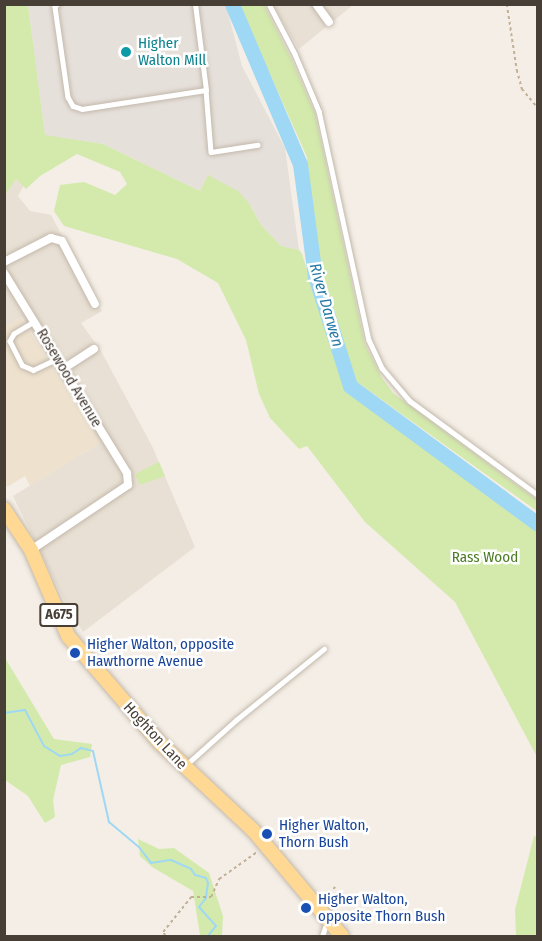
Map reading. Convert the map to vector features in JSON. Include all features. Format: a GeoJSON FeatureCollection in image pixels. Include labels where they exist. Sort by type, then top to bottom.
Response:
{"type":"FeatureCollection","features":[{"type":"Feature","properties":{"kind":"main road","name":"Hoghton Lane"},"geometry":{"type":"LineString","coordinates":[[4,509],[31,550],[68,636],[131,711],[184,767],[253,830],[315,907],[342,936]]}},
{"type":"Feature","properties":{"kind":"street"},"geometry":{"type":"LineString","coordinates":[[316,4],[328,22]]}},
{"type":"Feature","properties":{"kind":"street"},"geometry":{"type":"LineString","coordinates":[[4,262],[51,238],[62,241],[95,304]]}},
{"type":"Feature","properties":{"kind":"street","name":"Rosewood Avenue"},"geometry":{"type":"LineString","coordinates":[[4,273],[126,473],[128,485],[31,550]]}},
{"type":"Feature","properties":{"kind":"street"},"geometry":{"type":"LineString","coordinates":[[63,369],[94,349]]}},
{"type":"Feature","properties":{"kind":"lane"},"geometry":{"type":"LineString","coordinates":[[58,4],[55,7],[68,97],[73,106],[82,109],[206,90]]}},
{"type":"Feature","properties":{"kind":"lane"},"geometry":{"type":"LineString","coordinates":[[195,4],[211,152],[256,145]]}},
{"type":"Feature","properties":{"kind":"lane"},"geometry":{"type":"LineString","coordinates":[[269,4],[295,54],[319,111],[369,340],[382,368],[410,401],[537,495]]}},
{"type":"Feature","properties":{"kind":"lane"},"geometry":{"type":"LineString","coordinates":[[34,321],[12,337],[12,347],[22,365],[33,370],[57,359]]}},
{"type":"Feature","properties":{"kind":"lane"},"geometry":{"type":"LineString","coordinates":[[184,767],[236,720],[324,649]]}},
{"type":"Feature","properties":{"kind":"lane"},"geometry":{"type":"LineString","coordinates":[[322,936],[328,921]]}},
{"type":"Feature","properties":{"kind":"path"},"geometry":{"type":"LineString","coordinates":[[507,4],[522,89],[537,108]]}},
{"type":"Feature","properties":{"kind":"path"},"geometry":{"type":"LineString","coordinates":[[165,936],[163,932],[191,897],[211,897],[219,879],[257,852]]}},
{"type":"Feature","properties":{"kind":"path"},"geometry":{"type":"LineString","coordinates":[[315,907],[334,887]]}},
{"type":"Feature","properties":{"kind":"shaded area"},"geometry":{"type":"Polygon","coordinates":[[[28,5],[226,5],[242,66],[285,148],[299,250],[281,246],[261,225],[249,203],[208,175],[200,191],[103,144],[45,136],[28,5]]]}},
{"type":"Feature","properties":{"kind":"shaded area"},"geometry":{"type":"Polygon","coordinates":[[[273,5],[353,5],[299,49],[273,5]]]}},
{"type":"Feature","properties":{"kind":"shaded area"},"geometry":{"type":"Polygon","coordinates":[[[16,179],[24,185],[18,196],[30,211],[51,215],[102,311],[81,323],[101,351],[152,446],[195,547],[83,632],[68,608],[13,496],[100,443],[22,317],[5,327],[4,195],[16,179]]]}},
{"type":"Feature","properties":{"kind":"shaded area"},"geometry":{"type":"Polygon","coordinates":[[[21,317],[100,443],[30,486],[25,476],[7,487],[5,482],[5,327],[21,317]]]}},
{"type":"Feature","properties":{"kind":"green space","name":"Rass Wood"},"geometry":{"type":"Polygon","coordinates":[[[5,4],[28,5],[45,135],[103,144],[200,191],[208,175],[238,191],[249,203],[261,225],[281,246],[299,250],[302,254],[345,391],[537,531],[537,757],[455,602],[365,522],[307,446],[299,449],[270,418],[259,394],[246,340],[218,283],[177,259],[64,226],[54,211],[60,185],[84,182],[115,195],[127,184],[120,172],[77,154],[40,176],[26,189],[16,179],[5,195],[5,4]]]}},
{"type":"Feature","properties":{"kind":"green space"},"geometry":{"type":"Polygon","coordinates":[[[239,5],[264,5],[315,113],[365,344],[382,378],[393,393],[537,500],[537,511],[357,382],[319,274],[307,157],[239,5]]]}},
{"type":"Feature","properties":{"kind":"green space"},"geometry":{"type":"Polygon","coordinates":[[[159,462],[165,476],[140,485],[135,474],[159,462]]]}},
{"type":"Feature","properties":{"kind":"green space"},"geometry":{"type":"Polygon","coordinates":[[[5,658],[54,739],[92,744],[90,757],[61,765],[53,800],[55,817],[45,823],[28,796],[5,780],[5,658]]]}},
{"type":"Feature","properties":{"kind":"green space"},"geometry":{"type":"Polygon","coordinates":[[[534,836],[538,837],[537,936],[516,936],[515,910],[534,836]]]}},
{"type":"Feature","properties":{"kind":"green space"},"geometry":{"type":"Polygon","coordinates":[[[138,839],[159,849],[174,848],[209,873],[223,916],[222,936],[198,936],[200,935],[193,891],[152,867],[140,856],[138,839]]]}},
{"type":"Feature","properties":{"kind":"waterway","name":"River Darwen"},"geometry":{"type":"LineString","coordinates":[[232,4],[300,164],[315,276],[350,386],[538,524]]}},
{"type":"Feature","properties":{"kind":"waterway"},"geometry":{"type":"LineString","coordinates":[[4,713],[25,710],[44,746],[60,756],[72,754],[81,748],[93,751],[109,822],[139,847],[151,863],[171,860],[191,869],[195,875],[206,878],[208,883],[206,898],[199,907],[216,926],[208,936]]}},
{"type":"Feature","properties":{"kind":"place","name":"Higher Walton Mill"},"geometry":{"type":"Point","coordinates":[126,52]}},
{"type":"Feature","properties":{"kind":"place","name":"Higher Walton, opposite Hawthorne Avenue"},"geometry":{"type":"Point","coordinates":[75,653]}},
{"type":"Feature","properties":{"kind":"place","name":"Higher Walton, Thorn Bush"},"geometry":{"type":"Point","coordinates":[267,834]}},
{"type":"Feature","properties":{"kind":"place","name":"Higher Walton, opposite Thorn Bush"},"geometry":{"type":"Point","coordinates":[306,908]}}]}
